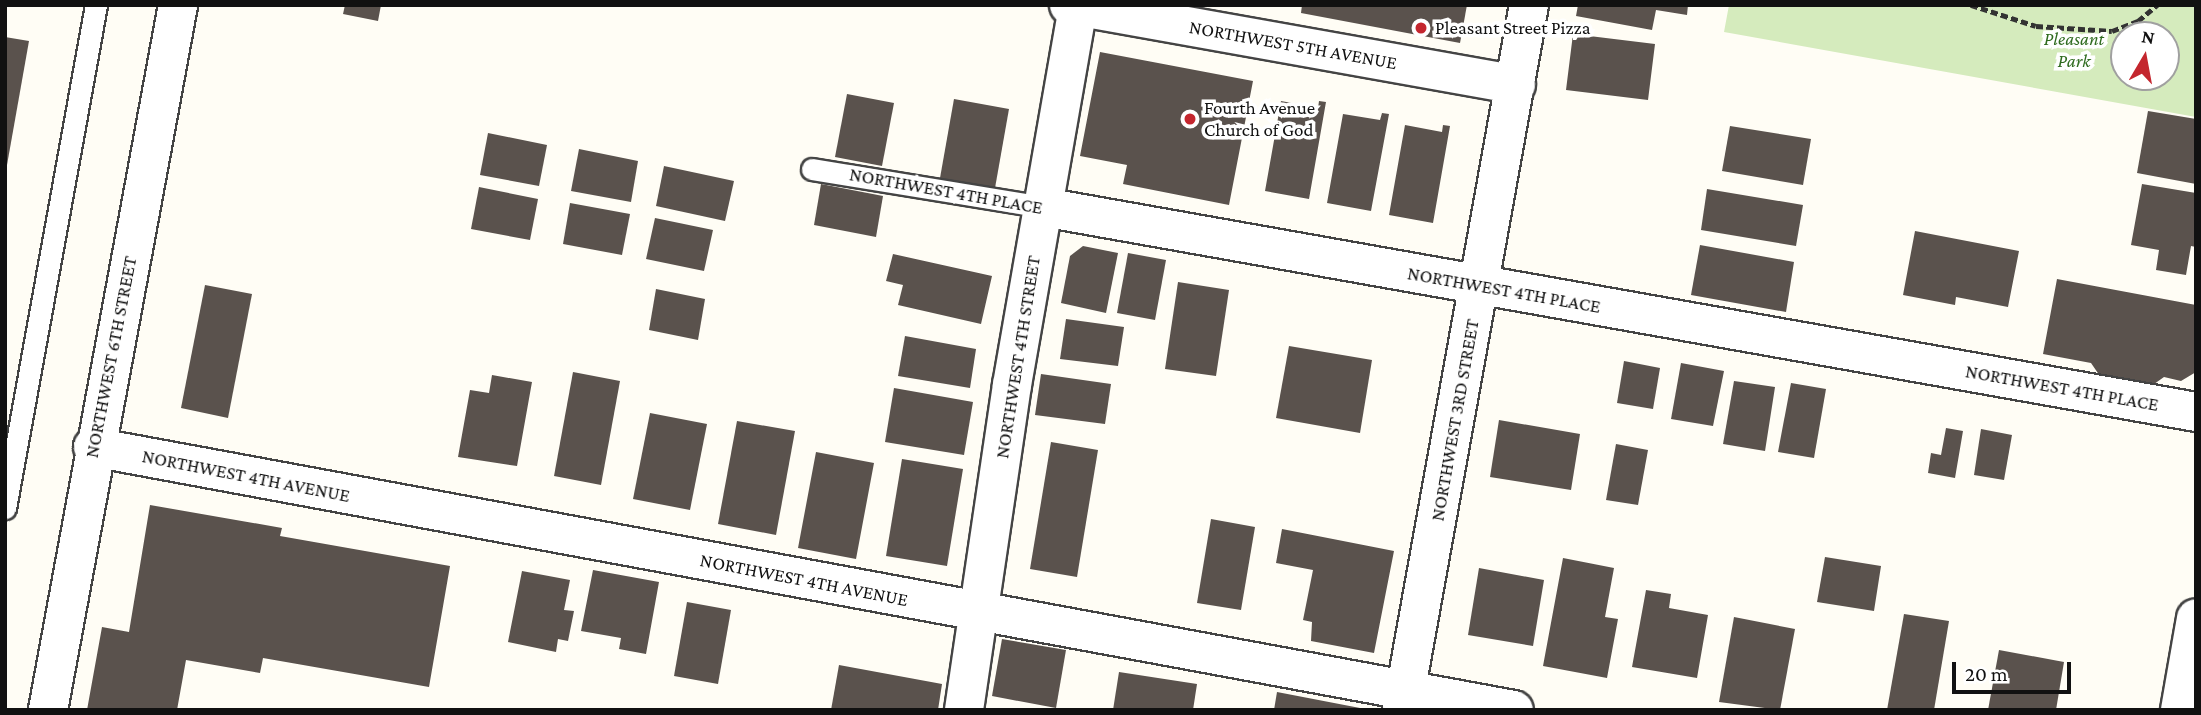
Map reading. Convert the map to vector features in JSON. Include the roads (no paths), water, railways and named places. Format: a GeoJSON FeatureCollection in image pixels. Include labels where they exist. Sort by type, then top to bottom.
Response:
{"type":"FeatureCollection","features":[{"type":"Feature","properties":{"kind":"street","name":"NORTHWEST 6TH STREET"},"geometry":{"type":"LineString","coordinates":[[48,710],[93,447],[178,5]]}},
{"type":"Feature","properties":{"kind":"street","name":"NORTHWEST 3RD STREET"},"geometry":{"type":"LineString","coordinates":[[1404,700],[1529,5]]}},
{"type":"Feature","properties":{"kind":"street","name":"NORTHWEST 5TH AVENUE"},"geometry":{"type":"LineString","coordinates":[[1075,6],[1516,85]]}},
{"type":"Feature","properties":{"kind":"street","name":"NORTHWEST 4TH STREET"},"geometry":{"type":"LineString","coordinates":[[964,710],[1012,385],[1075,6]]}},
{"type":"Feature","properties":{"kind":"street","name":"NORTHWEST 4TH PLACE"},"geometry":{"type":"LineString","coordinates":[[1043,207],[2196,412]]}},
{"type":"Feature","properties":{"kind":"street","name":"NORTHWEST 4TH AVENUE"},"geometry":{"type":"LineString","coordinates":[[93,447],[980,613],[1404,700],[1514,710]]}},
{"type":"Feature","properties":{"kind":"street"},"geometry":{"type":"LineString","coordinates":[[2180,710],[2196,618]]}},
{"type":"Feature","properties":{"kind":"lane"},"geometry":{"type":"LineString","coordinates":[[5,508],[96,5]]}},
{"type":"Feature","properties":{"kind":"lane","name":"NORTHWEST 4TH PLACE"},"geometry":{"type":"LineString","coordinates":[[812,169],[1043,207]]}},
{"type":"Feature","properties":{"kind":"place","name":"Pleasant Street Pizza"},"geometry":{"type":"Point","coordinates":[1421,28]}},
{"type":"Feature","properties":{"kind":"place","name":"Fourth Avenue Church of God"},"geometry":{"type":"Point","coordinates":[1190,119]}},
{"type":"Feature","properties":{"kind":"park label","name":"Pleasant Park"},"geometry":{"type":"Point","coordinates":[2074,50]}}]}
